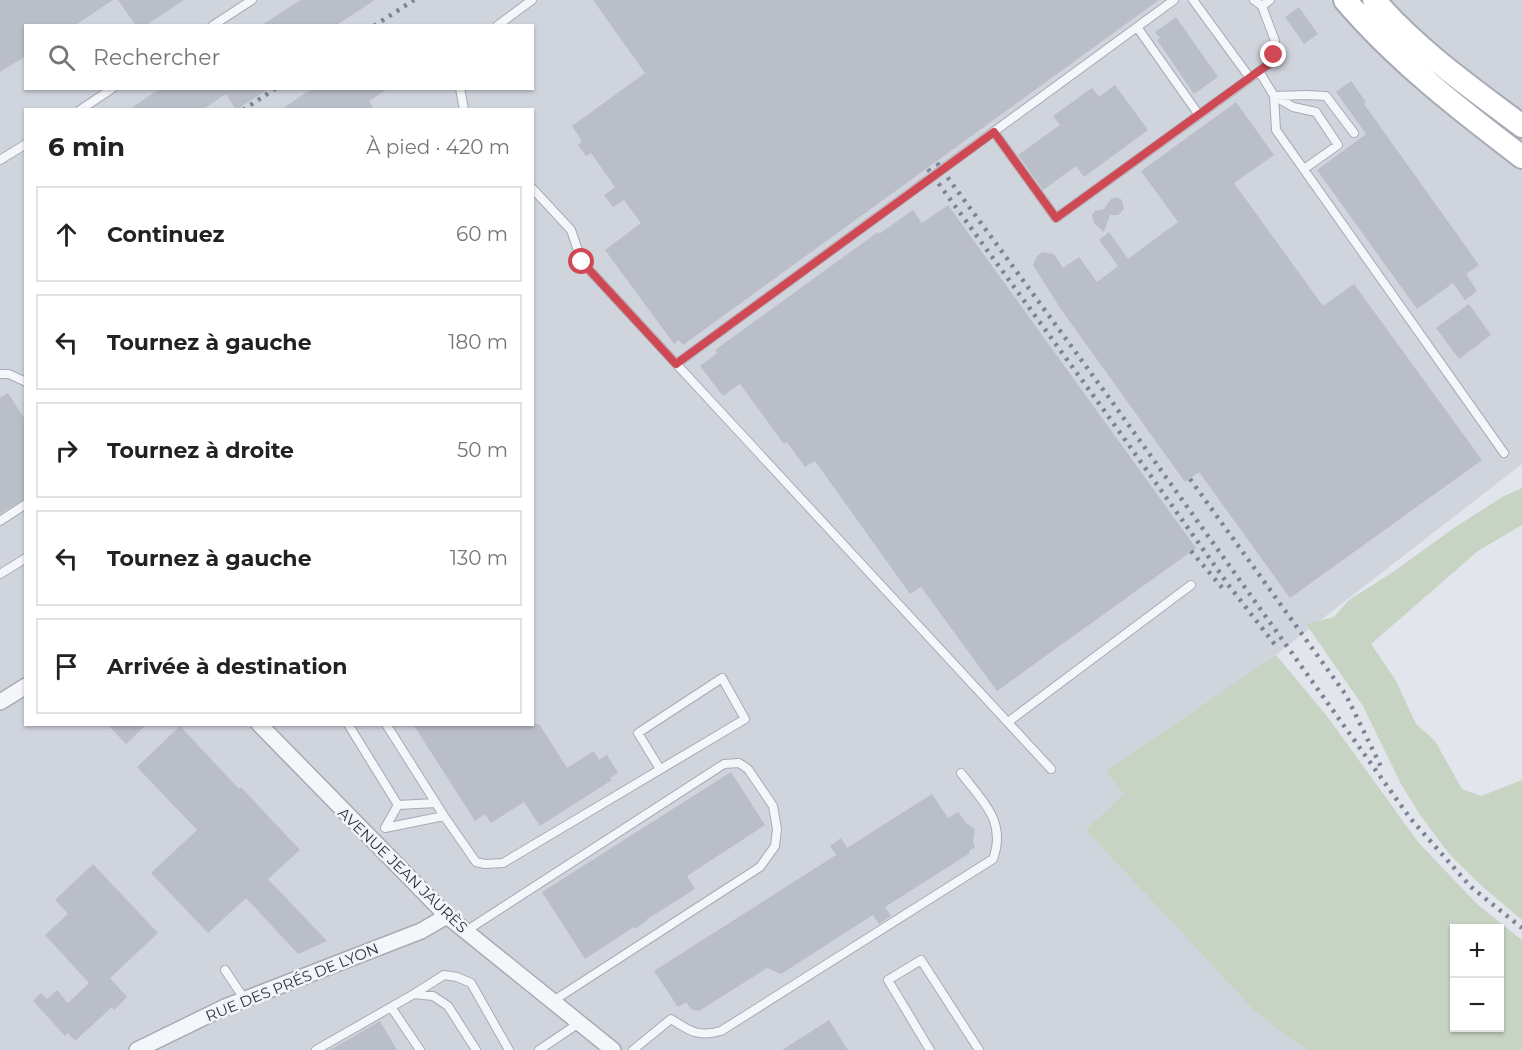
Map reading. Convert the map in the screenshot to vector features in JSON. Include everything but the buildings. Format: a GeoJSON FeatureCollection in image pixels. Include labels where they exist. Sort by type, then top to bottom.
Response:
{"type":"FeatureCollection","features":[{"type":"Feature","properties":{"kind":"main road"},"geometry":{"type":"LineString","coordinates":[[1344,0],[1404,62],[1522,157]]}},
{"type":"Feature","properties":{"kind":"main road"},"geometry":{"type":"LineString","coordinates":[[1374,0],[1393,22],[1464,82],[1522,126]]}},
{"type":"Feature","properties":{"kind":"street"},"geometry":{"type":"LineString","coordinates":[[0,702],[24,687]]}},
{"type":"Feature","properties":{"kind":"street","name":"AVENUE JEAN JAURÈS"},"geometry":{"type":"LineString","coordinates":[[261,726],[447,916],[613,1050]]}},
{"type":"Feature","properties":{"kind":"street","name":"RUE DES PRÉS DE LYON"},"geometry":{"type":"LineString","coordinates":[[137,1050],[244,1000],[421,931],[447,916]]}},
{"type":"Feature","properties":{"kind":"lane"},"geometry":{"type":"LineString","coordinates":[[215,24],[252,0]]}},
{"type":"Feature","properties":{"kind":"lane"},"geometry":{"type":"LineString","coordinates":[[500,24],[532,0]]}},
{"type":"Feature","properties":{"kind":"lane"},"geometry":{"type":"LineString","coordinates":[[676,364],[1174,0]]}},
{"type":"Feature","properties":{"kind":"lane"},"geometry":{"type":"LineString","coordinates":[[1193,0],[1250,78]]}},
{"type":"Feature","properties":{"kind":"lane"},"geometry":{"type":"LineString","coordinates":[[994,132],[1056,218],[1273,61],[1275,41],[1262,6],[1254,0]]}},
{"type":"Feature","properties":{"kind":"lane"},"geometry":{"type":"LineString","coordinates":[[1262,6],[1270,0]]}},
{"type":"Feature","properties":{"kind":"lane"},"geometry":{"type":"LineString","coordinates":[[1137,27],[1199,115]]}},
{"type":"Feature","properties":{"kind":"lane"},"geometry":{"type":"LineString","coordinates":[[1259,71],[1274,96],[1276,130],[1504,453]]}},
{"type":"Feature","properties":{"kind":"lane"},"geometry":{"type":"LineString","coordinates":[[83,108],[110,90]]}},
{"type":"Feature","properties":{"kind":"lane"},"geometry":{"type":"LineString","coordinates":[[460,90],[464,108]]}},
{"type":"Feature","properties":{"kind":"lane"},"geometry":{"type":"LineString","coordinates":[[1274,96],[1306,94],[1326,96],[1354,133]]}},
{"type":"Feature","properties":{"kind":"lane"},"geometry":{"type":"LineString","coordinates":[[1274,96],[1293,107],[1316,112],[1338,145],[1304,169]]}},
{"type":"Feature","properties":{"kind":"lane"},"geometry":{"type":"LineString","coordinates":[[0,160],[24,145]]}},
{"type":"Feature","properties":{"kind":"lane"},"geometry":{"type":"LineString","coordinates":[[534,190],[571,230],[582,262],[1051,768]]}},
{"type":"Feature","properties":{"kind":"lane"},"geometry":{"type":"LineString","coordinates":[[0,374],[9,374],[24,381]]}},
{"type":"Feature","properties":{"kind":"lane"},"geometry":{"type":"LineString","coordinates":[[0,521],[24,505]]}},
{"type":"Feature","properties":{"kind":"lane"},"geometry":{"type":"LineString","coordinates":[[0,574],[24,559]]}},
{"type":"Feature","properties":{"kind":"lane"},"geometry":{"type":"LineString","coordinates":[[1008,722],[1191,585]]}},
{"type":"Feature","properties":{"kind":"lane"},"geometry":{"type":"LineString","coordinates":[[387,726],[476,862],[484,864],[503,863],[660,769],[744,718],[722,678],[638,733],[660,769]]}},
{"type":"Feature","properties":{"kind":"lane"},"geometry":{"type":"LineString","coordinates":[[349,726],[398,805]]}},
{"type":"Feature","properties":{"kind":"lane"},"geometry":{"type":"LineString","coordinates":[[466,931],[724,764],[740,763],[748,769],[773,806],[777,829],[775,846],[760,867],[553,1001]]}},
{"type":"Feature","properties":{"kind":"lane"},"geometry":{"type":"LineString","coordinates":[[633,1050],[671,1019],[691,1032],[705,1035],[721,1031],[993,859],[999,833],[994,817],[961,773]]}},
{"type":"Feature","properties":{"kind":"lane"},"geometry":{"type":"LineString","coordinates":[[398,805],[436,803]]}},
{"type":"Feature","properties":{"kind":"lane"},"geometry":{"type":"LineString","coordinates":[[372,841],[385,828],[398,805]]}},
{"type":"Feature","properties":{"kind":"lane"},"geometry":{"type":"LineString","coordinates":[[385,828],[444,816]]}},
{"type":"Feature","properties":{"kind":"lane"},"geometry":{"type":"LineString","coordinates":[[930,1050],[888,980],[921,960],[979,1050]]}},
{"type":"Feature","properties":{"kind":"lane"},"geometry":{"type":"LineString","coordinates":[[225,970],[244,1000]]}},
{"type":"Feature","properties":{"kind":"lane"},"geometry":{"type":"LineString","coordinates":[[316,1050],[444,975],[457,977],[471,984],[509,1050]]}},
{"type":"Feature","properties":{"kind":"lane"},"geometry":{"type":"LineString","coordinates":[[414,994],[433,996],[448,1006],[476,1050]]}},
{"type":"Feature","properties":{"kind":"lane"},"geometry":{"type":"LineString","coordinates":[[391,1007],[420,1050]]}},
{"type":"Feature","properties":{"kind":"lane"},"geometry":{"type":"LineString","coordinates":[[539,1050],[579,1023]]}},
{"type":"Feature","properties":{"kind":"shaded area"},"geometry":{"type":"Polygon","coordinates":[[[0,0],[1522,0],[1522,464],[1256,670],[1106,771],[1330,1050],[0,1050],[0,0]]]}},
{"type":"Feature","properties":{"kind":"green space"},"geometry":{"type":"Polygon","coordinates":[[[1522,488],[1522,525],[1478,551],[1371,644],[1395,679],[1416,724],[1435,741],[1462,789],[1481,796],[1522,780],[1522,920],[1450,855],[1420,815],[1401,784],[1363,706],[1306,624],[1334,617],[1349,600],[1454,528],[1502,497],[1522,488]]]}},
{"type":"Feature","properties":{"kind":"green space"},"geometry":{"type":"Polygon","coordinates":[[[1276,655],[1327,716],[1418,842],[1478,905],[1502,924],[1450,924],[1450,1032],[1504,1032],[1504,926],[1522,940],[1522,1050],[1309,1050],[1289,1038],[1253,1009],[1086,830],[1124,794],[1106,771],[1276,655]]]}},
{"type":"Feature","properties":{"kind":"railway"},"geometry":{"type":"LineString","coordinates":[[377,24],[414,0]]}},
{"type":"Feature","properties":{"kind":"railway"},"geometry":{"type":"LineString","coordinates":[[246,108],[273,90]]}},
{"type":"Feature","properties":{"kind":"railway"},"geometry":{"type":"LineString","coordinates":[[937,163],[1110,399],[1410,818],[1471,887],[1522,928]]}},
{"type":"Feature","properties":{"kind":"railway"},"geometry":{"type":"LineString","coordinates":[[928,169],[1230,587],[1276,646]]}},
{"type":"Feature","properties":{"kind":"railway"},"geometry":{"type":"LineString","coordinates":[[1190,479],[1346,695],[1383,771]]}},
{"type":"Feature","properties":{"kind":"railway"},"geometry":{"type":"LineString","coordinates":[[1191,551],[1225,591]]}},
{"type":"Feature","properties":{"kind":"route"},"geometry":{"type":"LineString","coordinates":[[582,262],[676,364],[994,132],[1056,218],[1273,61],[1274,55]]}}]}
